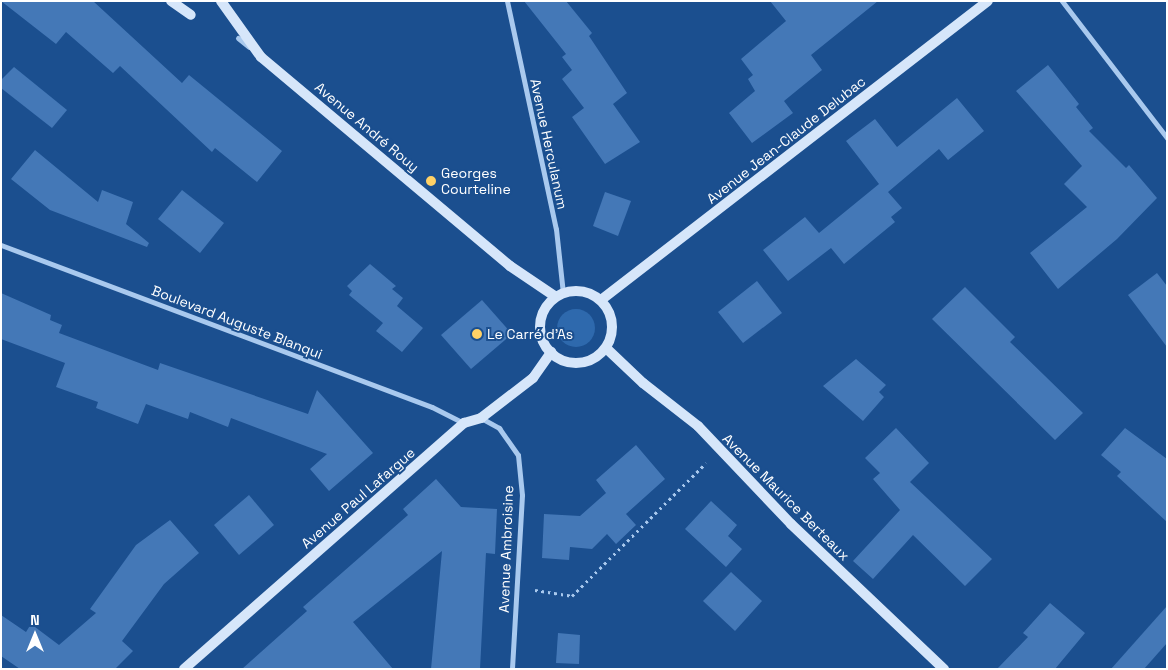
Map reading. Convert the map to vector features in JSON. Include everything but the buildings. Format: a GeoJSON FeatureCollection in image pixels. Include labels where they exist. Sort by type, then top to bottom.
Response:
{"type":"FeatureCollection","features":[{"type":"Feature","properties":{"kind":"main road"},"geometry":{"type":"LineString","coordinates":[[171,1],[191,15]]}},
{"type":"Feature","properties":{"kind":"main road","name":"Avenue André Rouy"},"geometry":{"type":"LineString","coordinates":[[221,1],[261,57],[510,266],[560,295]]}},
{"type":"Feature","properties":{"kind":"main road","name":"Avenue Jean-Claude Delubac"},"geometry":{"type":"LineString","coordinates":[[601,300],[987,2]]}},
{"type":"Feature","properties":{"kind":"main road"},"geometry":{"type":"LineString","coordinates":[[583,291],[601,300],[612,318],[606,348],[580,362],[559,358],[551,352],[544,344],[540,323],[546,308],[560,295],[583,291]]}},
{"type":"Feature","properties":{"kind":"main road","name":"Avenue Maurice Berteaux"},"geometry":{"type":"LineString","coordinates":[[606,348],[720,449],[791,524],[944,669]]}},
{"type":"Feature","properties":{"kind":"main road","name":"Avenue Paul Lafargue"},"geometry":{"type":"LineString","coordinates":[[184,669],[464,423],[481,418],[533,378],[551,352]]}},
{"type":"Feature","properties":{"kind":"street","name":"Avenue Herculanum"},"geometry":{"type":"LineString","coordinates":[[507,1],[556,229],[560,295]]}},
{"type":"Feature","properties":{"kind":"street"},"geometry":{"type":"LineString","coordinates":[[1062,1],[1167,138]]}},
{"type":"Feature","properties":{"kind":"street"},"geometry":{"type":"LineString","coordinates":[[238,38],[261,57]]}},
{"type":"Feature","properties":{"kind":"street","name":"Boulevard Auguste Blanqui"},"geometry":{"type":"LineString","coordinates":[[1,245],[432,407],[464,423]]}},
{"type":"Feature","properties":{"kind":"street","name":"Avenue Ambroisine"},"geometry":{"type":"LineString","coordinates":[[481,418],[499,428],[518,455],[522,495],[512,669]]}},
{"type":"Feature","properties":{"kind":"path"},"geometry":{"type":"LineString","coordinates":[[517,587],[572,596],[720,449]]}},
{"type":"Feature","properties":{"kind":"shaded area"},"geometry":{"type":"Polygon","coordinates":[[[576,309],[589,315],[595,328],[589,341],[576,347],[563,341],[557,328],[563,315],[576,309]]]}},
{"type":"Feature","properties":{"kind":"place","name":"Georges Courteline"},"geometry":{"type":"Point","coordinates":[431,181]}},
{"type":"Feature","properties":{"kind":"place","name":"Le Carré d'As"},"geometry":{"type":"Point","coordinates":[477,334]}}]}
